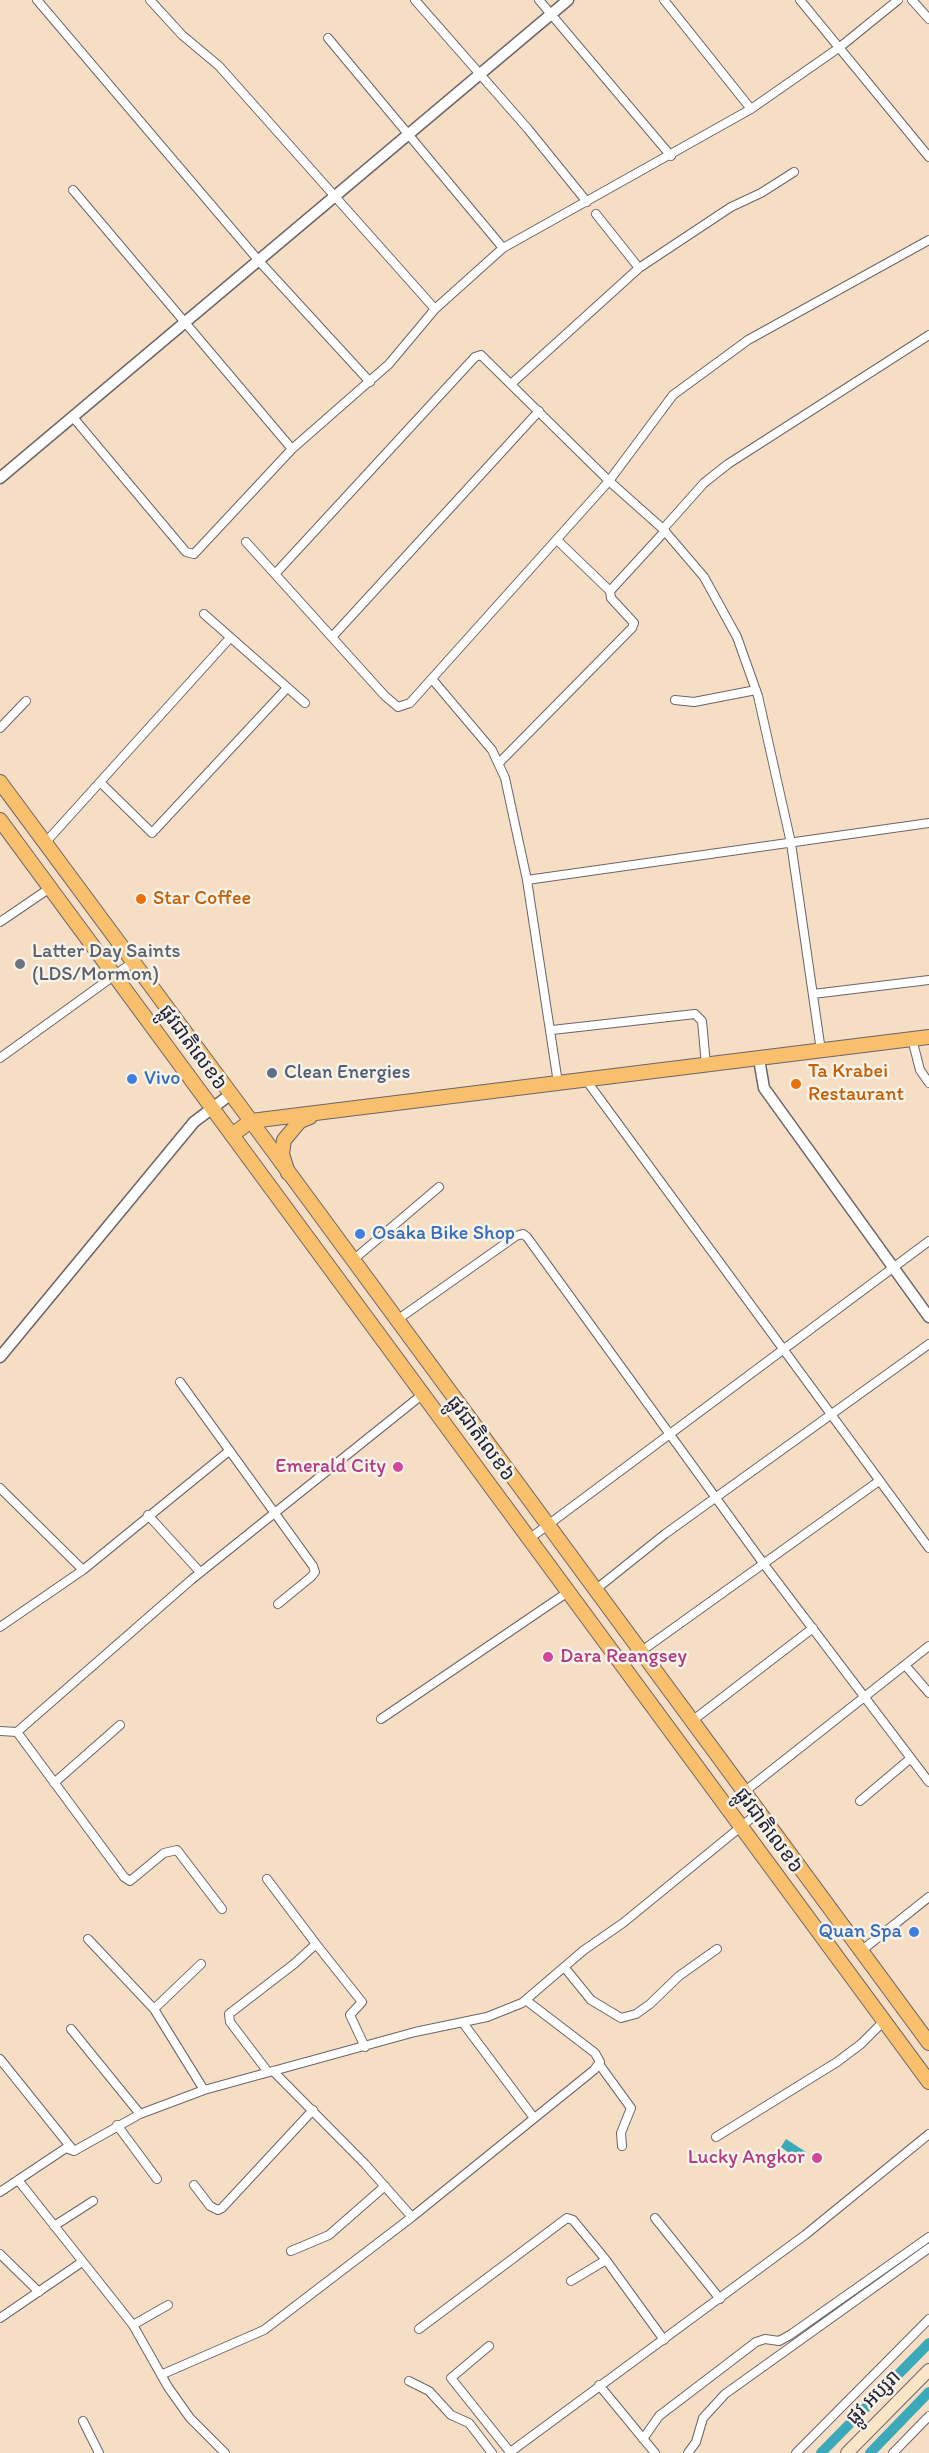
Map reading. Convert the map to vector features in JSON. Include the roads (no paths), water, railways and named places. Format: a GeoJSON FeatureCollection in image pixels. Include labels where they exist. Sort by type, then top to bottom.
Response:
{"type":"FeatureCollection","features":[{"type":"Feature","properties":{"kind":"main road","name":"ផ្លូវជាតិលេខ៦"},"geometry":{"type":"LineString","coordinates":[[0,782],[929,2043]]}},
{"type":"Feature","properties":{"kind":"main road","name":"ផ្លូវជាតិលេខ៦"},"geometry":{"type":"LineString","coordinates":[[0,820],[929,2082]]}},
{"type":"Feature","properties":{"kind":"main road"},"geometry":{"type":"LineString","coordinates":[[232,1135],[251,1121],[929,1037]]}},
{"type":"Feature","properties":{"kind":"main road"},"geometry":{"type":"LineString","coordinates":[[288,1173],[282,1154],[284,1140],[300,1121],[324,1112]]}},
{"type":"Feature","properties":{"kind":"main road","name":"ផ្លូវ អប្សរា"},"geometry":{"type":"LineString","coordinates":[[847,2453],[929,2370]]}},
{"type":"Feature","properties":{"kind":"street"},"geometry":{"type":"LineString","coordinates":[[37,0],[259,261],[370,382]]}},
{"type":"Feature","properties":{"kind":"street"},"geometry":{"type":"LineString","coordinates":[[150,0],[182,35],[219,66],[333,197],[435,309]]}},
{"type":"Feature","properties":{"kind":"street"},"geometry":{"type":"LineString","coordinates":[[415,0],[587,202]]}},
{"type":"Feature","properties":{"kind":"street"},"geometry":{"type":"LineString","coordinates":[[539,0],[671,156]]}},
{"type":"Feature","properties":{"kind":"street"},"geometry":{"type":"LineString","coordinates":[[0,478],[568,0]]}},
{"type":"Feature","properties":{"kind":"street"},"geometry":{"type":"LineString","coordinates":[[664,0],[751,109]]}},
{"type":"Feature","properties":{"kind":"street"},"geometry":{"type":"LineString","coordinates":[[800,0],[929,157]]}},
{"type":"Feature","properties":{"kind":"street"},"geometry":{"type":"LineString","coordinates":[[72,416],[186,552],[192,554],[292,449],[389,364],[435,309],[503,248],[671,156],[751,109],[840,47],[898,0]]}},
{"type":"Feature","properties":{"kind":"street"},"geometry":{"type":"LineString","coordinates":[[912,0],[929,20]]}},
{"type":"Feature","properties":{"kind":"street"},"geometry":{"type":"LineString","coordinates":[[328,38],[503,248]]}},
{"type":"Feature","properties":{"kind":"street"},"geometry":{"type":"LineString","coordinates":[[511,384],[639,268],[703,225],[794,172]]}},
{"type":"Feature","properties":{"kind":"street"},"geometry":{"type":"LineString","coordinates":[[74,190],[292,449]]}},
{"type":"Feature","properties":{"kind":"street"},"geometry":{"type":"LineString","coordinates":[[596,214],[639,268]]}},
{"type":"Feature","properties":{"kind":"street"},"geometry":{"type":"LineString","coordinates":[[246,542],[398,707],[410,703],[609,481],[673,395],[748,340],[929,240]]}},
{"type":"Feature","properties":{"kind":"street"},"geometry":{"type":"LineString","coordinates":[[610,591],[704,483],[728,464],[929,335]]}},
{"type":"Feature","properties":{"kind":"street"},"geometry":{"type":"LineString","coordinates":[[275,574],[475,357],[481,355],[609,481],[664,530],[714,593],[737,637],[756,690],[791,843],[821,1051]]}},
{"type":"Feature","properties":{"kind":"street"},"geometry":{"type":"LineString","coordinates":[[332,637],[539,411]]}},
{"type":"Feature","properties":{"kind":"street"},"geometry":{"type":"LineString","coordinates":[[499,763],[634,626],[611,598],[610,591],[557,540]]}},
{"type":"Feature","properties":{"kind":"street"},"geometry":{"type":"LineString","coordinates":[[204,615],[305,704]]}},
{"type":"Feature","properties":{"kind":"street"},"geometry":{"type":"LineString","coordinates":[[45,843],[230,638]]}},
{"type":"Feature","properties":{"kind":"street"},"geometry":{"type":"LineString","coordinates":[[432,679],[492,750],[505,778],[527,880],[552,1030],[558,1083]]}},
{"type":"Feature","properties":{"kind":"street"},"geometry":{"type":"LineString","coordinates":[[101,783],[152,833],[287,688]]}},
{"type":"Feature","properties":{"kind":"street"},"geometry":{"type":"LineString","coordinates":[[675,700],[694,702],[756,690]]}},
{"type":"Feature","properties":{"kind":"street"},"geometry":{"type":"LineString","coordinates":[[0,728],[26,701]]}},
{"type":"Feature","properties":{"kind":"street"},"geometry":{"type":"LineString","coordinates":[[527,880],[929,823]]}},
{"type":"Feature","properties":{"kind":"street"},"geometry":{"type":"LineString","coordinates":[[0,922],[50,888]]}},
{"type":"Feature","properties":{"kind":"street"},"geometry":{"type":"LineString","coordinates":[[0,1058],[133,962]]}},
{"type":"Feature","properties":{"kind":"street"},"geometry":{"type":"LineString","coordinates":[[813,994],[929,980]]}},
{"type":"Feature","properties":{"kind":"street"},"geometry":{"type":"LineString","coordinates":[[552,1030],[695,1014],[702,1021],[706,1065]]}},
{"type":"Feature","properties":{"kind":"street"},"geometry":{"type":"LineString","coordinates":[[912,1039],[920,1070],[929,1083]]}},
{"type":"Feature","properties":{"kind":"street"},"geometry":{"type":"LineString","coordinates":[[759,1059],[764,1088],[929,1317]]}},
{"type":"Feature","properties":{"kind":"street"},"geometry":{"type":"LineString","coordinates":[[586,1080],[929,1548]]}},
{"type":"Feature","properties":{"kind":"street"},"geometry":{"type":"LineString","coordinates":[[0,1357],[194,1122],[231,1094]]}},
{"type":"Feature","properties":{"kind":"street"},"geometry":{"type":"LineString","coordinates":[[353,1260],[439,1187]]}},
{"type":"Feature","properties":{"kind":"street"},"geometry":{"type":"LineString","coordinates":[[397,1320],[523,1234],[763,1563],[929,1782]]}},
{"type":"Feature","properties":{"kind":"street"},"geometry":{"type":"LineString","coordinates":[[530,1539],[929,1241]]}},
{"type":"Feature","properties":{"kind":"street"},"geometry":{"type":"LineString","coordinates":[[595,1590],[666,1534],[929,1344]]}},
{"type":"Feature","properties":{"kind":"street"},"geometry":{"type":"LineString","coordinates":[[180,1382],[315,1572],[278,1604]]}},
{"type":"Feature","properties":{"kind":"street"},"geometry":{"type":"LineString","coordinates":[[0,1731],[17,1732],[200,1572],[423,1394]]}},
{"type":"Feature","properties":{"kind":"street"},"geometry":{"type":"LineString","coordinates":[[0,1627],[83,1570],[229,1451]]}},
{"type":"Feature","properties":{"kind":"street"},"geometry":{"type":"LineString","coordinates":[[622,1665],[879,1481]]}},
{"type":"Feature","properties":{"kind":"street"},"geometry":{"type":"LineString","coordinates":[[0,1488],[83,1570]]}},
{"type":"Feature","properties":{"kind":"street"},"geometry":{"type":"LineString","coordinates":[[148,1515],[200,1572]]}},
{"type":"Feature","properties":{"kind":"street"},"geometry":{"type":"LineString","coordinates":[[381,1719],[568,1592]]}},
{"type":"Feature","properties":{"kind":"street"},"geometry":{"type":"LineString","coordinates":[[692,1721],[813,1628]]}},
{"type":"Feature","properties":{"kind":"street"},"geometry":{"type":"LineString","coordinates":[[744,1792],[929,1646]]}},
{"type":"Feature","properties":{"kind":"street"},"geometry":{"type":"LineString","coordinates":[[905,1665],[929,1693]]}},
{"type":"Feature","properties":{"kind":"street"},"geometry":{"type":"LineString","coordinates":[[54,1783],[120,1725]]}},
{"type":"Feature","properties":{"kind":"street"},"geometry":{"type":"LineString","coordinates":[[17,1732],[124,1877],[130,1881],[164,1853],[177,1850],[222,1909]]}},
{"type":"Feature","properties":{"kind":"street"},"geometry":{"type":"LineString","coordinates":[[860,1801],[911,1758]]}},
{"type":"Feature","properties":{"kind":"street"},"geometry":{"type":"LineString","coordinates":[[74,2151],[140,2114],[204,2090],[365,2046],[463,2023],[527,2001],[584,1950],[623,1923],[759,1812]]}},
{"type":"Feature","properties":{"kind":"street"},"geometry":{"type":"LineString","coordinates":[[267,1879],[362,2002],[350,2015],[365,2046]]}},
{"type":"Feature","properties":{"kind":"street"},"geometry":{"type":"LineString","coordinates":[[861,1951],[929,1897]]}},
{"type":"Feature","properties":{"kind":"street"},"geometry":{"type":"LineString","coordinates":[[87,1939],[154,2009],[204,2090]]}},
{"type":"Feature","properties":{"kind":"street"},"geometry":{"type":"LineString","coordinates":[[316,1944],[294,1964],[228,2014],[230,2022],[270,2072],[313,2110],[412,2217]]}},
{"type":"Feature","properties":{"kind":"street"},"geometry":{"type":"LineString","coordinates":[[565,1968],[591,2000],[621,2018],[636,2014],[650,2004],[679,1976],[717,1949]]}},
{"type":"Feature","properties":{"kind":"street"},"geometry":{"type":"LineString","coordinates":[[154,2009],[201,1964]]}},
{"type":"Feature","properties":{"kind":"street"},"geometry":{"type":"LineString","coordinates":[[163,2374],[264,2330],[412,2217],[598,2064],[600,2059],[585,2043],[527,2001]]}},
{"type":"Feature","properties":{"kind":"street"},"geometry":{"type":"LineString","coordinates":[[716,2137],[837,2062],[884,2021]]}},
{"type":"Feature","properties":{"kind":"street"},"geometry":{"type":"LineString","coordinates":[[463,2023],[534,2118]]}},
{"type":"Feature","properties":{"kind":"street"},"geometry":{"type":"LineString","coordinates":[[71,2029],[140,2114]]}},
{"type":"Feature","properties":{"kind":"street"},"geometry":{"type":"LineString","coordinates":[[0,2059],[74,2151]]}},
{"type":"Feature","properties":{"kind":"street"},"geometry":{"type":"LineString","coordinates":[[598,2064],[631,2108],[621,2133],[622,2146]]}},
{"type":"Feature","properties":{"kind":"street"},"geometry":{"type":"LineString","coordinates":[[194,2185],[210,2206],[222,2208],[313,2110]]}},
{"type":"Feature","properties":{"kind":"street"},"geometry":{"type":"LineString","coordinates":[[117,2126],[157,2179]]}},
{"type":"Feature","properties":{"kind":"street"},"geometry":{"type":"LineString","coordinates":[[489,2346],[451,2378],[510,2453],[805,2235],[929,2134]]}},
{"type":"Feature","properties":{"kind":"street"},"geometry":{"type":"LineString","coordinates":[[0,2192],[66,2148],[74,2151]]}},
{"type":"Feature","properties":{"kind":"street"},"geometry":{"type":"LineString","coordinates":[[18,2180],[133,2325],[190,2418],[225,2453]]}},
{"type":"Feature","properties":{"kind":"street"},"geometry":{"type":"LineString","coordinates":[[291,2251],[329,2235],[385,2186]]}},
{"type":"Feature","properties":{"kind":"street"},"geometry":{"type":"LineString","coordinates":[[54,2226],[93,2201]]}},
{"type":"Feature","properties":{"kind":"street"},"geometry":{"type":"LineString","coordinates":[[418,2329],[567,2218],[573,2220],[606,2260],[664,2340]]}},
{"type":"Feature","properties":{"kind":"street"},"geometry":{"type":"LineString","coordinates":[[655,2218],[720,2299]]}},
{"type":"Feature","properties":{"kind":"street"},"geometry":{"type":"LineString","coordinates":[[644,2439],[659,2416],[756,2342],[765,2339],[779,2341],[790,2335],[929,2237]]}},
{"type":"Feature","properties":{"kind":"street"},"geometry":{"type":"LineString","coordinates":[[688,2453],[696,2442],[703,2418],[725,2394],[929,2248]]}},
{"type":"Feature","properties":{"kind":"street"},"geometry":{"type":"LineString","coordinates":[[0,2254],[39,2292]]}},
{"type":"Feature","properties":{"kind":"street"},"geometry":{"type":"LineString","coordinates":[[571,2282],[606,2260]]}},
{"type":"Feature","properties":{"kind":"street"},"geometry":{"type":"LineString","coordinates":[[0,2318],[82,2262]]}},
{"type":"Feature","properties":{"kind":"street"},"geometry":{"type":"LineString","coordinates":[[133,2325],[168,2305]]}},
{"type":"Feature","properties":{"kind":"street"},"geometry":{"type":"LineString","coordinates":[[796,2453],[929,2319]]}},
{"type":"Feature","properties":{"kind":"street"},"geometry":{"type":"LineString","coordinates":[[410,2380],[429,2391],[451,2415],[469,2423],[492,2453]]}},
{"type":"Feature","properties":{"kind":"street"},"geometry":{"type":"LineString","coordinates":[[599,2385],[655,2453]]}},
{"type":"Feature","properties":{"kind":"street"},"geometry":{"type":"LineString","coordinates":[[893,2453],[929,2416]]}},
{"type":"Feature","properties":{"kind":"street"},"geometry":{"type":"LineString","coordinates":[[83,2421],[99,2453]]}},
{"type":"Feature","properties":{"kind":"water"},"geometry":{"type":"Polygon","coordinates":[[[786,2139],[806,2152],[800,2162],[794,2162],[789,2153],[781,2147],[786,2139]]]}},
{"type":"Feature","properties":{"kind":"waterway"},"geometry":{"type":"LineString","coordinates":[[821,2453],[929,2343]]}},
{"type":"Feature","properties":{"kind":"waterway"},"geometry":{"type":"LineString","coordinates":[[870,2453],[929,2392]]}},
{"type":"Feature","properties":{"kind":"place","name":"Star Coffee"},"geometry":{"type":"Point","coordinates":[141,899]}},
{"type":"Feature","properties":{"kind":"place","name":"Latter Day Saints (LDS/Mormon)"},"geometry":{"type":"Point","coordinates":[20,964]}},
{"type":"Feature","properties":{"kind":"place","name":"Clean Energies"},"geometry":{"type":"Point","coordinates":[272,1073]}},
{"type":"Feature","properties":{"kind":"place","name":"Vivo"},"geometry":{"type":"Point","coordinates":[132,1079]}},
{"type":"Feature","properties":{"kind":"place","name":"Ta Krabei Restaurant"},"geometry":{"type":"Point","coordinates":[796,1084]}},
{"type":"Feature","properties":{"kind":"place","name":"Osaka Bike Shop"},"geometry":{"type":"Point","coordinates":[360,1234]}},
{"type":"Feature","properties":{"kind":"place","name":"Emerald City"},"geometry":{"type":"Point","coordinates":[398,1467]}},
{"type":"Feature","properties":{"kind":"place","name":"Dara Reangsey"},"geometry":{"type":"Point","coordinates":[548,1657]}},
{"type":"Feature","properties":{"kind":"place","name":"Quan Spa"},"geometry":{"type":"Point","coordinates":[914,1932]}},
{"type":"Feature","properties":{"kind":"place","name":"Lucky Angkor"},"geometry":{"type":"Point","coordinates":[817,2158]}}]}
